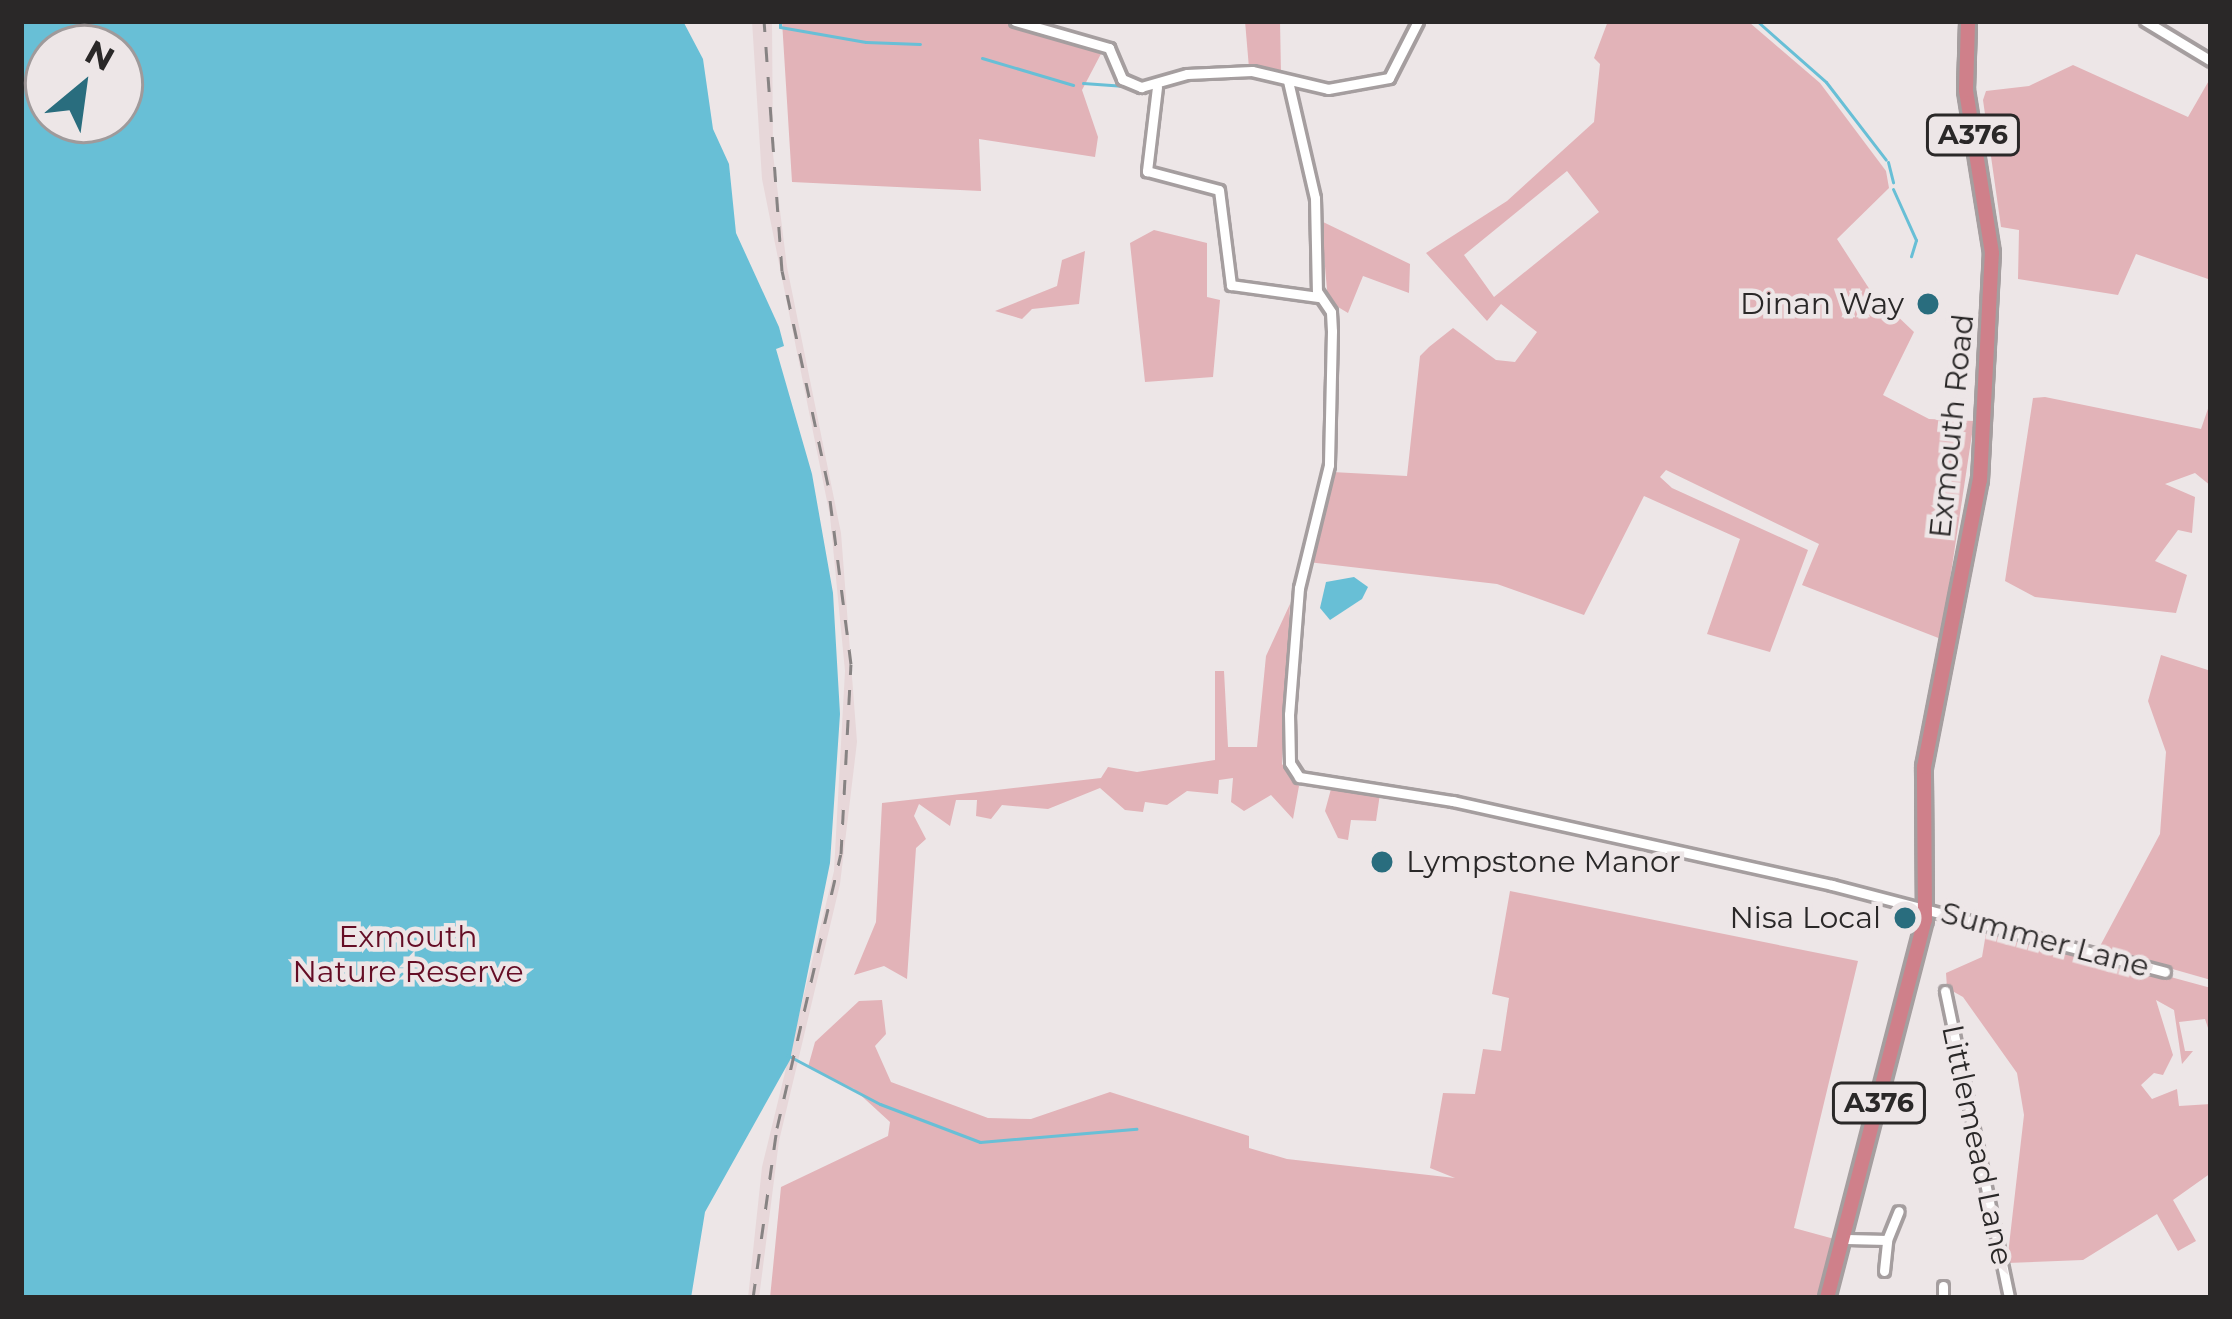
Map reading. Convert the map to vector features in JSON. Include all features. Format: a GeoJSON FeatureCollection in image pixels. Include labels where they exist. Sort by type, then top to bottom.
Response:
{"type":"FeatureCollection","features":[{"type":"Feature","properties":{"kind":"highway","name":"Exmouth Road"},"geometry":{"type":"LineString","coordinates":[[1925,907],[1922,784],[1980,481],[1991,299],[1989,214],[1966,90],[1968,21]]}},
{"type":"Feature","properties":{"kind":"highway","name":"A376"},"geometry":{"type":"LineString","coordinates":[[1827,1298],[1847,1239],[1925,907]]}},
{"type":"Feature","properties":{"kind":"street"},"geometry":{"type":"LineString","coordinates":[[1015,21],[1109,47],[1126,82],[1157,87],[1216,70],[1328,89],[1383,80],[1418,21]]}},
{"type":"Feature","properties":{"kind":"street"},"geometry":{"type":"LineString","coordinates":[[2145,21],[2211,61]]}},
{"type":"Feature","properties":{"kind":"street"},"geometry":{"type":"LineString","coordinates":[[1157,87],[1147,171],[1219,190],[1231,285],[1319,297],[1315,198],[1288,81]]}},
{"type":"Feature","properties":{"kind":"street","name":"Summer Lane"},"geometry":{"type":"LineString","coordinates":[[1319,297],[1331,312],[1331,442],[1295,590],[1289,730],[1290,763],[1299,777],[1454,801],[1925,907],[2165,972]]}},
{"type":"Feature","properties":{"kind":"street","name":"Littlemead Lane"},"geometry":{"type":"LineString","coordinates":[[1945,992],[2009,1298]]}},
{"type":"Feature","properties":{"kind":"street"},"geometry":{"type":"LineString","coordinates":[[1884,1271],[1887,1240],[1899,1211]]}},
{"type":"Feature","properties":{"kind":"street"},"geometry":{"type":"LineString","coordinates":[[1847,1239],[1887,1240]]}},
{"type":"Feature","properties":{"kind":"shaded area"},"geometry":{"type":"Polygon","coordinates":[[[752,21],[772,21],[773,154],[787,267],[841,533],[857,742],[840,884],[779,1141],[759,1298],[748,1298],[762,1167],[834,871],[845,671],[830,516],[762,179],[752,21]]]}},
{"type":"Feature","properties":{"kind":"shaded area"},"geometry":{"type":"Polygon","coordinates":[[[782,21],[1007,21],[1103,50],[1082,90],[1098,137],[1095,157],[979,139],[981,191],[792,182],[782,21]]]}},
{"type":"Feature","properties":{"kind":"shaded area"},"geometry":{"type":"Polygon","coordinates":[[[1245,21],[1280,21],[1281,74],[1249,68],[1245,21]]]}},
{"type":"Feature","properties":{"kind":"shaded area"},"geometry":{"type":"Polygon","coordinates":[[[1608,21],[1750,23],[1820,83],[1886,171],[1889,188],[1837,239],[1870,290],[1914,332],[1883,395],[1929,419],[1974,421],[1941,639],[1802,585],[1819,544],[1666,470],[1660,477],[1672,488],[1808,550],[1770,652],[1707,634],[1740,539],[1644,496],[1584,615],[1497,584],[1308,562],[1332,472],[1407,476],[1420,356],[1453,328],[1496,360],[1515,362],[1537,332],[1501,304],[1487,321],[1426,253],[1507,201],[1594,122],[1600,64],[1594,58],[1608,21]],[[1567,171],[1464,255],[1494,297],[1599,212],[1567,171]]]}},
{"type":"Feature","properties":{"kind":"shaded area"},"geometry":{"type":"Polygon","coordinates":[[[2073,65],[2188,117],[2211,77],[2211,280],[2136,254],[2118,295],[2018,279],[2019,230],[2001,227],[1983,100],[1986,91],[2029,86],[2073,65]]]}},
{"type":"Feature","properties":{"kind":"shaded area"},"geometry":{"type":"Polygon","coordinates":[[[1321,221],[1410,264],[1409,293],[1363,276],[1348,313],[1328,301],[1321,221]]]}},
{"type":"Feature","properties":{"kind":"shaded area"},"geometry":{"type":"Polygon","coordinates":[[[1154,230],[1207,243],[1207,297],[1220,300],[1213,377],[1145,382],[1130,243],[1154,230]]]}},
{"type":"Feature","properties":{"kind":"shaded area"},"geometry":{"type":"Polygon","coordinates":[[[1085,251],[1079,304],[1032,309],[1022,319],[995,311],[1057,286],[1062,260],[1085,251]]]}},
{"type":"Feature","properties":{"kind":"shaded area"},"geometry":{"type":"Polygon","coordinates":[[[2033,398],[2201,429],[2211,400],[2211,486],[2195,473],[2165,484],[2195,497],[2192,533],[2178,530],[2155,561],[2187,575],[2176,613],[2035,597],[2005,581],[2033,398]]]}},
{"type":"Feature","properties":{"kind":"shaded area"},"geometry":{"type":"Polygon","coordinates":[[[1290,604],[1282,764],[1299,786],[1293,819],[1271,795],[1244,811],[1231,802],[1233,778],[1219,780],[1218,794],[1187,791],[1167,805],[1145,802],[1143,812],[1125,810],[1100,788],[1048,809],[1002,805],[991,819],[976,816],[977,800],[956,800],[950,826],[919,804],[914,816],[926,839],[916,848],[907,979],[884,966],[854,975],[876,922],[882,803],[1101,778],[1108,767],[1137,772],[1215,760],[1215,671],[1224,671],[1228,747],[1257,747],[1266,656],[1290,604]]]}},
{"type":"Feature","properties":{"kind":"shaded area"},"geometry":{"type":"Polygon","coordinates":[[[2161,655],[2211,671],[2211,980],[2099,948],[2160,834],[2166,752],[2148,701],[2161,655]]]}},
{"type":"Feature","properties":{"kind":"shaded area"},"geometry":{"type":"Polygon","coordinates":[[[1331,789],[1380,794],[1376,821],[1351,820],[1348,840],[1338,838],[1325,811],[1331,789]]]}},
{"type":"Feature","properties":{"kind":"shaded area"},"geometry":{"type":"Polygon","coordinates":[[[1510,891],[1858,961],[1794,1228],[1838,1240],[1818,1298],[770,1298],[781,1187],[888,1136],[890,1122],[854,1089],[808,1067],[815,1042],[859,1001],[882,1000],[886,1034],[875,1046],[891,1082],[988,1118],[1031,1119],[1110,1092],[1249,1136],[1249,1148],[1287,1159],[1455,1178],[1430,1168],[1443,1093],[1475,1094],[1483,1049],[1501,1051],[1509,998],[1492,994],[1510,891]]]}},
{"type":"Feature","properties":{"kind":"shaded area"},"geometry":{"type":"Polygon","coordinates":[[[1987,927],[2211,988],[2211,1037],[2205,1019],[2179,1022],[2185,1051],[2193,1051],[2182,1064],[2174,1010],[2156,1000],[2173,1055],[2163,1075],[2154,1073],[2141,1085],[2152,1099],[2177,1089],[2179,1106],[2211,1104],[2211,1173],[2173,1200],[2196,1241],[2178,1251],[2157,1214],[2083,1260],[2007,1263],[2024,1115],[2017,1073],[1963,997],[1947,988],[1946,973],[1982,957],[1987,927]]]}},
{"type":"Feature","properties":{"kind":"water"},"geometry":{"type":"Polygon","coordinates":[[[21,21],[683,21],[703,59],[713,129],[729,164],[736,233],[779,327],[784,346],[776,349],[812,474],[833,593],[840,714],[830,863],[790,1060],[705,1212],[691,1298],[21,1298],[21,21]]]}},
{"type":"Feature","properties":{"kind":"water"},"geometry":{"type":"Polygon","coordinates":[[[1354,577],[1368,587],[1362,599],[1330,620],[1320,608],[1326,582],[1354,577]]]}},
{"type":"Feature","properties":{"kind":"waterway"},"geometry":{"type":"LineString","coordinates":[[780,21],[780,27],[866,42],[920,44]]}},
{"type":"Feature","properties":{"kind":"waterway"},"geometry":{"type":"LineString","coordinates":[[1757,21],[1826,82],[1886,160]]}},
{"type":"Feature","properties":{"kind":"waterway"},"geometry":{"type":"LineString","coordinates":[[982,58],[1073,85]]}},
{"type":"Feature","properties":{"kind":"waterway"},"geometry":{"type":"LineString","coordinates":[[1083,83],[1125,86]]}},
{"type":"Feature","properties":{"kind":"waterway"},"geometry":{"type":"LineString","coordinates":[[1888,162],[1893,182]]}},
{"type":"Feature","properties":{"kind":"waterway"},"geometry":{"type":"LineString","coordinates":[[1893,189],[1916,240],[1911,256]]}},
{"type":"Feature","properties":{"kind":"waterway"},"geometry":{"type":"LineString","coordinates":[[787,1055],[880,1104],[980,1142],[1136,1129]]}},
{"type":"Feature","properties":{"kind":"railway"},"geometry":{"type":"LineString","coordinates":[[753,1298],[777,1128],[841,854],[851,664],[828,485],[782,271],[764,21]]}},
{"type":"Feature","properties":{"kind":"place","name":"Dinan Way"},"geometry":{"type":"Point","coordinates":[1928,304]}},
{"type":"Feature","properties":{"kind":"place","name":"Lympstone Manor"},"geometry":{"type":"Point","coordinates":[1382,862]}},
{"type":"Feature","properties":{"kind":"place","name":"Nisa Local"},"geometry":{"type":"Point","coordinates":[1905,918]}},
{"type":"Feature","properties":{"kind":"park label","name":"Exmouth Nature Reserve"},"geometry":{"type":"Point","coordinates":[408,954]}}]}
